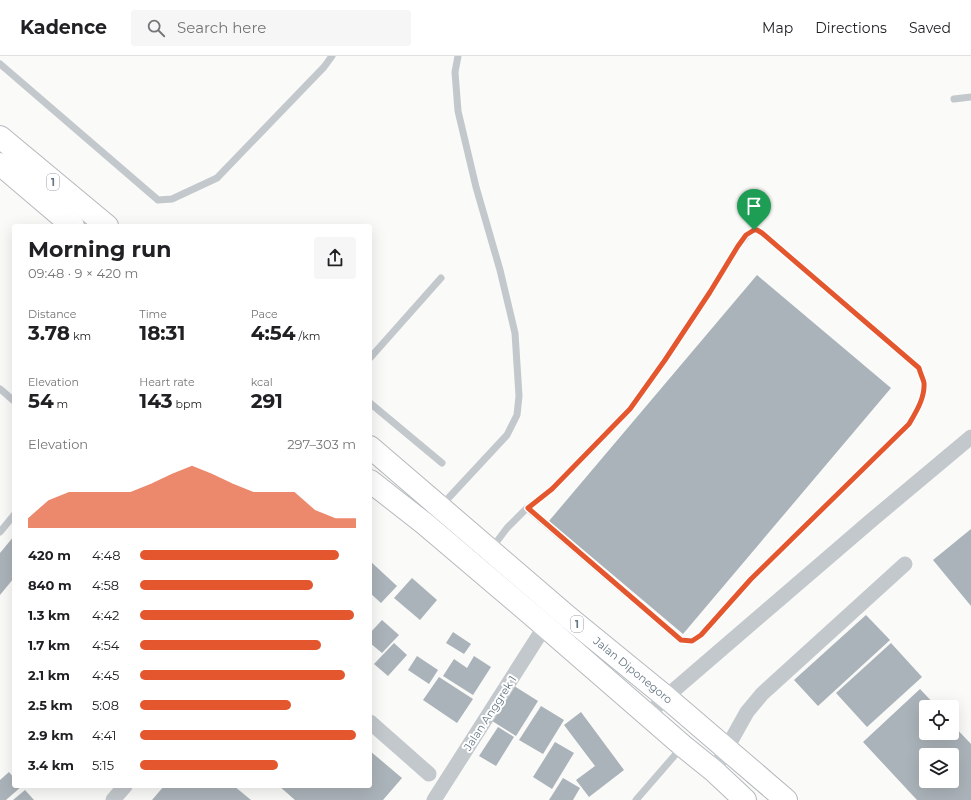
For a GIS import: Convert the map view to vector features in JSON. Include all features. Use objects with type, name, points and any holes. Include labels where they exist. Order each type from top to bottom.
[{"type":"highway","name":"1","points":[[0,137],[105,224]]},
{"type":"highway","name":"1","points":[[0,164],[71,224]]},
{"type":"highway","name":"Jalan Diponegoro","points":[[372,449],[568,617],[666,697],[786,800]]},
{"type":"highway","name":"1","points":[[372,483],[425,524],[714,771],[739,798]]},
{"type":"street","points":[[648,715],[666,697],[971,437]]},
{"type":"street","points":[[714,771],[747,712],[762,694],[905,564]]},
{"type":"street","name":"Jalan Anggrek 1","points":[[434,800],[545,626]]},
{"type":"street","points":[[372,724],[429,774]]},
{"type":"street","points":[[113,800],[123,788]]},
{"type":"lane","points":[[0,64],[158,200],[172,199],[217,178],[324,67],[332,56]]},
{"type":"lane","points":[[441,507],[507,435],[517,415],[518,396],[515,333],[500,270],[476,187],[458,111],[455,72],[458,56]]},
{"type":"lane","points":[[954,99],[971,97]]},
{"type":"lane","points":[[490,550],[507,528],[528,508],[552,489],[630,409],[665,360],[738,246],[751,231],[757,230],[762,233],[919,368],[924,383],[922,396],[918,411],[909,424],[751,579],[701,635],[692,641],[681,640],[528,508]]},
{"type":"lane","points":[[372,354],[441,278]]},
{"type":"lane","points":[[0,389],[12,399]]},
{"type":"lane","points":[[372,405],[442,464]]},
{"type":"lane","points":[[0,532],[12,517]]},
{"type":"lane","points":[[636,800],[683,746]]},
{"type":"building","points":[[757,275],[891,388],[683,634],[549,521]]},
{"type":"building","points":[[971,529],[971,606],[933,560]]},
{"type":"building","points":[[12,538],[12,580],[0,595],[0,553]]},
{"type":"building","points":[[372,563],[397,586],[381,603],[372,595]]},
{"type":"building","points":[[412,578],[437,600],[420,620],[394,598]]},
{"type":"building","points":[[866,615],[890,640],[818,706],[794,680]]},
{"type":"building","points":[[382,620],[399,635],[382,653],[372,645],[372,631]]},
{"type":"building","points":[[453,632],[471,644],[464,654],[446,643]]},
{"type":"building","points":[[394,643],[407,655],[388,676],[374,664]]},
{"type":"building","points":[[891,643],[922,677],[867,727],[836,693]]},
{"type":"building","points":[[417,656],[438,670],[429,684],[408,670]]},
{"type":"building","points":[[474,656],[491,667],[473,695],[443,676],[454,659],[467,668]]},
{"type":"building","points":[[439,677],[473,699],[457,723],[423,700]]},
{"type":"building","points":[[511,684],[538,701],[516,736],[489,719]]},
{"type":"building","points":[[920,689],[930,700],[919,700],[919,740],[959,740],[959,731],[971,744],[971,800],[917,800],[863,742]]},
{"type":"building","points":[[541,706],[564,720],[543,754],[519,740]]},
{"type":"building","points":[[581,712],[624,770],[589,797],[576,780],[595,766],[564,725]]},
{"type":"building","points":[[498,727],[514,737],[496,766],[479,756]]},
{"type":"building","points":[[555,742],[574,753],[552,789],[533,777]]},
{"type":"building","points":[[372,753],[402,778],[383,800],[295,800],[281,788],[372,788]]},
{"type":"building","points":[[9,772],[12,776],[12,788],[20,788],[6,800],[0,800],[0,780]]},
{"type":"building","points":[[563,778],[580,788],[573,800],[549,800]]},
{"type":"building","points":[[162,788],[236,788],[251,800],[152,800]]},
{"type":"building","points":[[25,790],[34,800],[13,800]]},
{"type":"route","points":[[754,230],[762,233],[919,368],[924,383],[922,396],[918,411],[909,424],[751,579],[701,635],[692,641],[681,640],[528,508],[552,489],[630,409],[665,360],[710,292],[738,246],[746,235],[754,230]]}]
